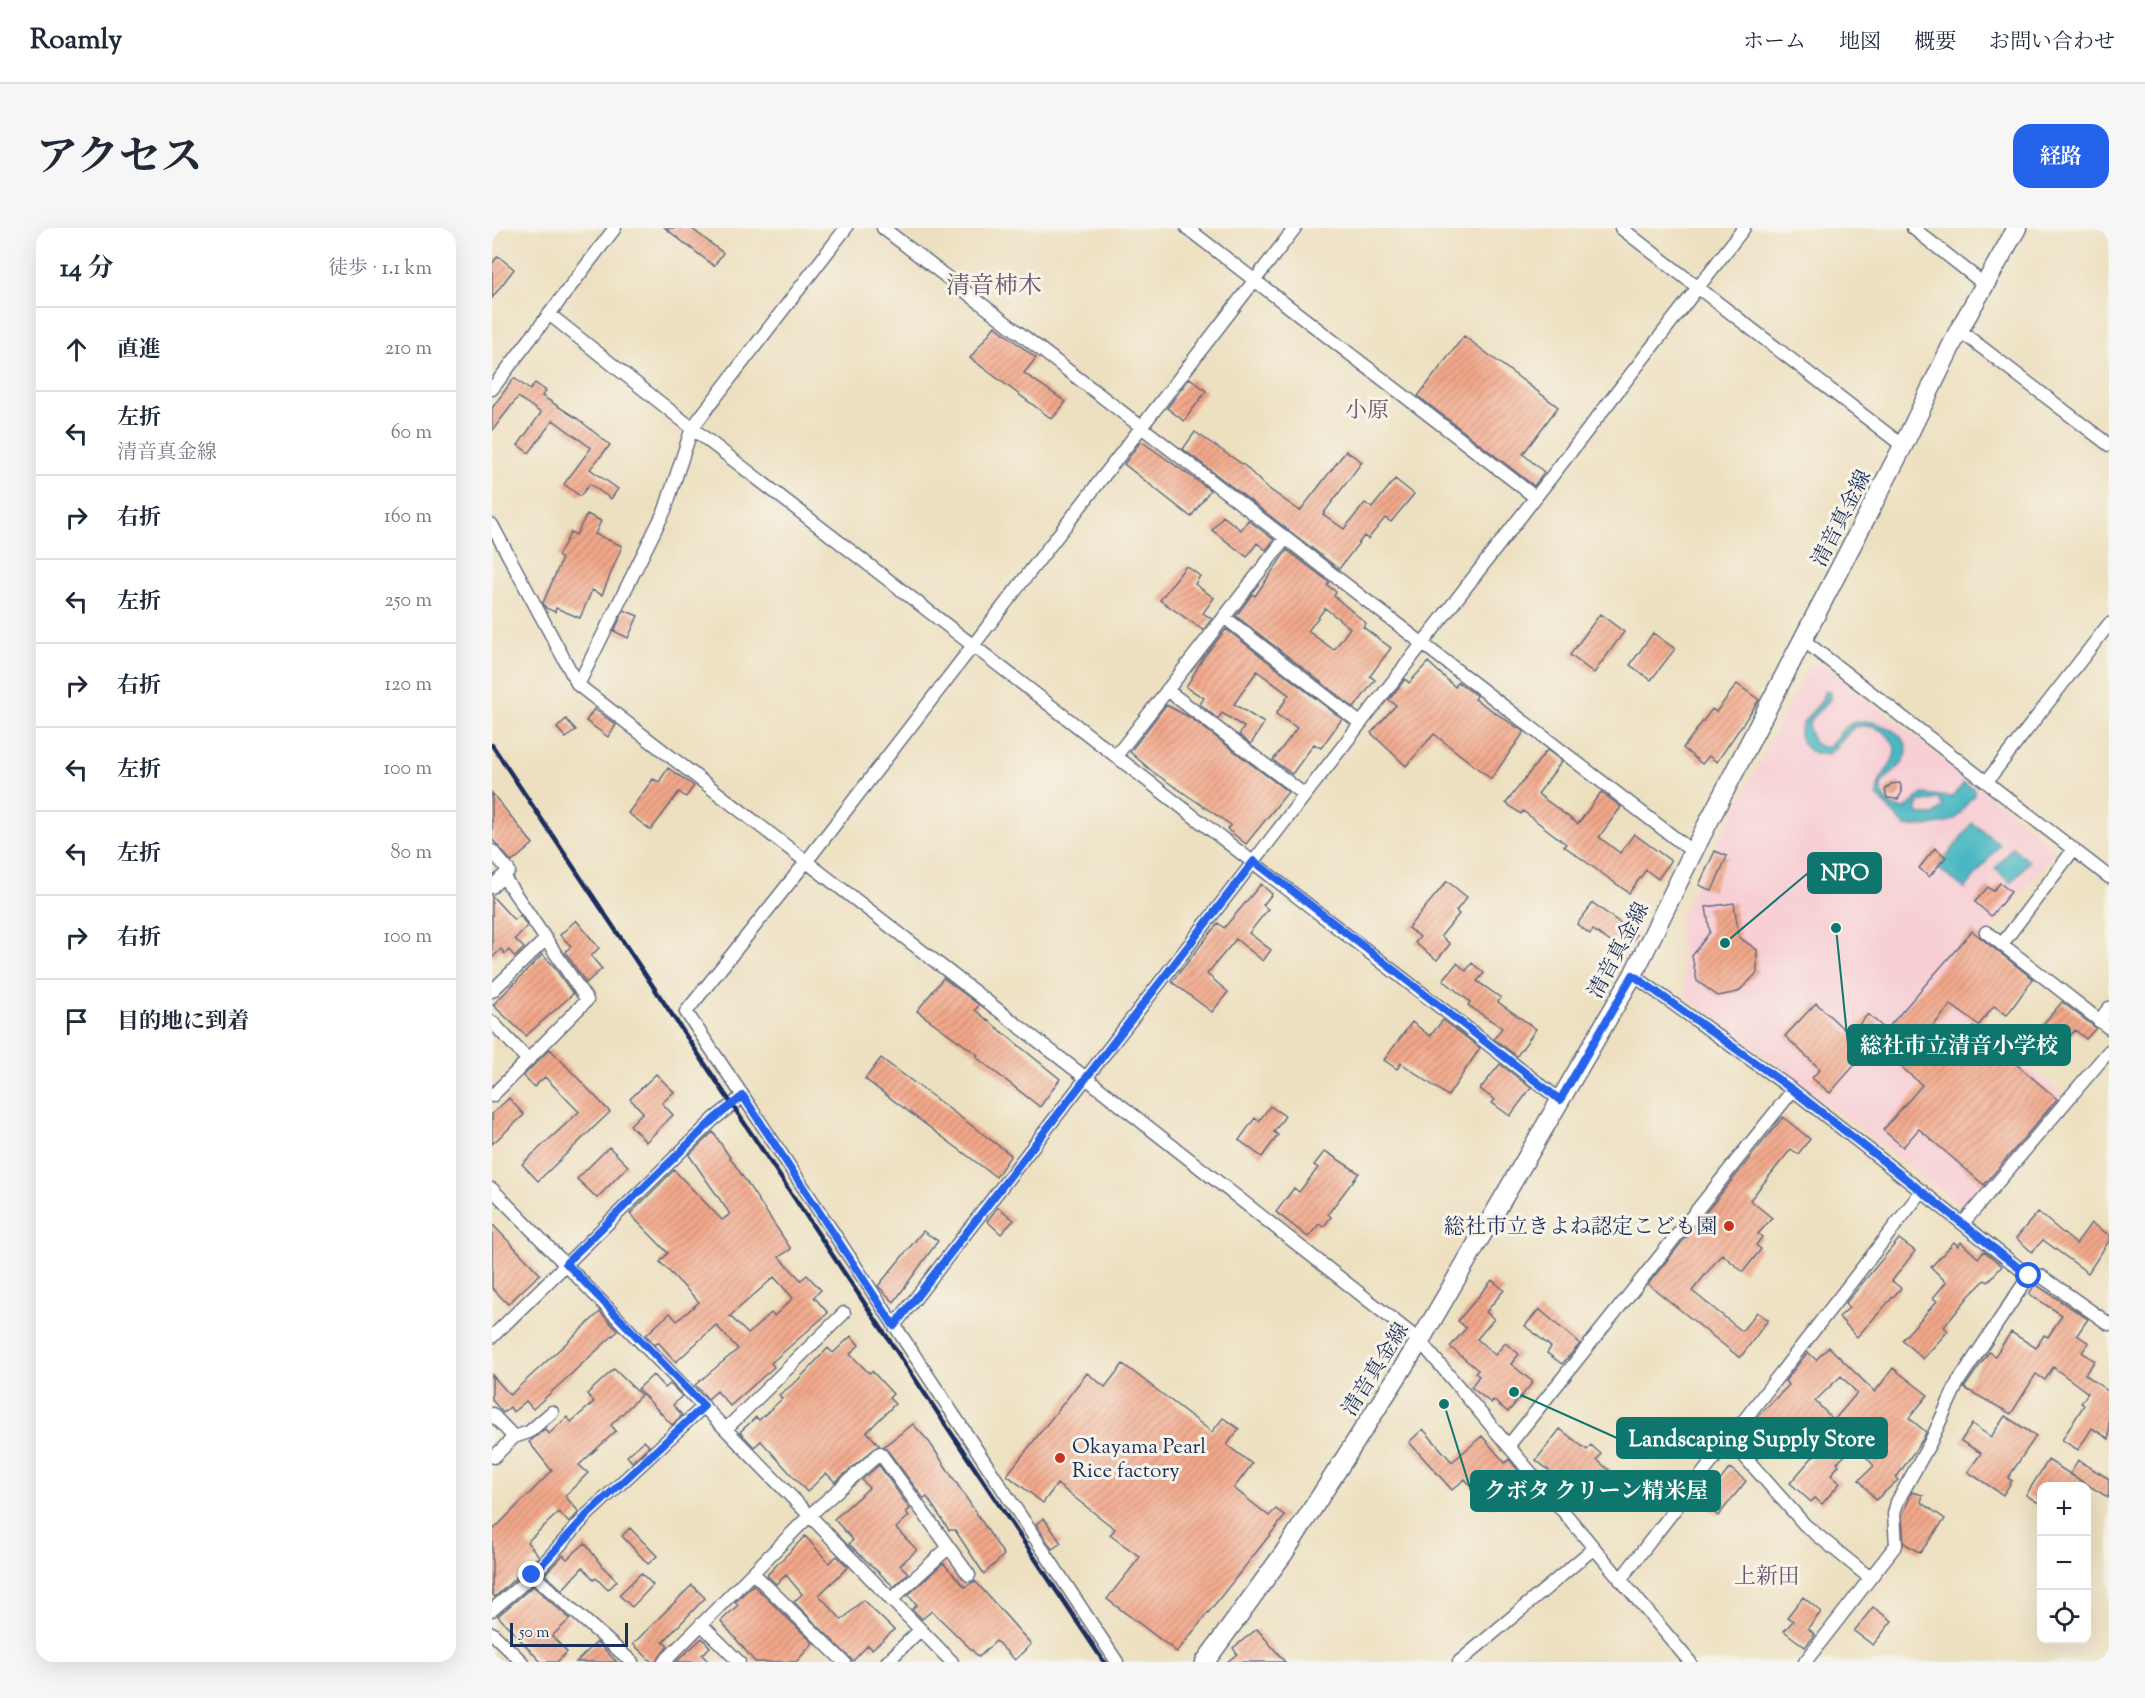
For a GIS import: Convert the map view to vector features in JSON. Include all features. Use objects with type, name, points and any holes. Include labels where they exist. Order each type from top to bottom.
[{"type":"main road","name":"清音真金線","points":[[1206,1662],[1284,1553],[1420,1341],[1633,975],[1693,852],[1903,446],[1959,330],[2017,228]]},
{"type":"street","points":[[492,389],[615,228]]},
{"type":"street","points":[[578,686],[665,510],[692,428],[846,228]]},
{"type":"street","points":[[883,228],[1693,852]]},
{"type":"street","points":[[1187,228],[1535,498]]},
{"type":"street","points":[[1117,1662],[686,1012],[806,862],[1295,228]]},
{"type":"street","points":[[1621,228],[1903,446]]},
{"type":"street","points":[[894,1326],[1744,228]]},
{"type":"street","points":[[1912,228],[1984,284]]},
{"type":"street","points":[[549,314],[692,428],[974,644],[1560,1100]]},
{"type":"street","points":[[1959,330],[2109,445]]},
{"type":"street","points":[[492,525],[578,686],[1086,1078],[1420,1341],[1690,1662]]},
{"type":"street","points":[[1116,756],[1285,539]]},
{"type":"street","points":[[1224,617],[1360,723]]},
{"type":"street","points":[[1987,781],[2109,624]]},
{"type":"street","points":[[1803,640],[2109,877]]},
{"type":"street","points":[[1167,690],[1305,795]]},
{"type":"street","points":[[2002,944],[2074,849]]},
{"type":"street","points":[[492,851],[508,871],[492,887]]},
{"type":"street","points":[[492,1095],[587,1000],[503,876]]},
{"type":"street","points":[[1986,932],[2104,1024],[2109,1008]]},
{"type":"street","points":[[492,991],[546,939]]},
{"type":"street","points":[[1633,975],[1793,1090],[2029,1276],[2042,1276],[2109,1324]]},
{"type":"street","points":[[492,1022],[528,1060]]},
{"type":"street","points":[[1963,1223],[2109,1051]]},
{"type":"street","points":[[1509,1445],[1793,1090]]},
{"type":"street","points":[[492,1336],[714,1119],[743,1096]]},
{"type":"street","points":[[492,1189],[811,1514],[952,1662]]},
{"type":"street","points":[[1620,1580],[1922,1191]]},
{"type":"street","points":[[1805,1662],[1896,1545],[1894,1514],[1898,1502],[1930,1443],[1949,1398],[2029,1276]]},
{"type":"street","points":[[727,1428],[844,1313]]},
{"type":"street","points":[[492,1610],[532,1575],[588,1514],[704,1406]]},
{"type":"street","points":[[494,1457],[514,1437],[529,1432],[552,1412]]},
{"type":"street","points":[[492,1414],[514,1437]]},
{"type":"street","points":[[1729,1439],[1805,1525],[1870,1578]]},
{"type":"street","points":[[664,1662],[811,1514],[880,1453],[969,1575]]},
{"type":"street","points":[[891,1600],[948,1548]]},
{"type":"street","points":[[1459,1662],[1594,1548]]},
{"type":"street","points":[[753,1573],[844,1662]]},
{"type":"street","points":[[532,1575],[632,1662]]},
{"type":"street","points":[[701,1624],[739,1662]]},
{"type":"street","points":[[887,1662],[920,1630]]},
{"type":"street","points":[[492,1633],[522,1662]]},
{"type":"shaded area","points":[[1823,664],[2057,849],[1986,937],[2001,950],[1954,1005],[2065,1097],[1971,1206],[1964,1209],[1685,996],[1678,919],[1809,665]]},
{"type":"water","points":[[1825,690],[1830,693],[1830,699],[1810,722],[1810,734],[1814,743],[1821,747],[1829,747],[1844,729],[1855,722],[1870,722],[1888,728],[1902,738],[1907,752],[1900,765],[1881,784],[1882,794],[1887,802],[1905,809],[1922,794],[1952,797],[1964,783],[1974,789],[1974,796],[1959,815],[1939,824],[1905,826],[1877,796],[1881,779],[1894,757],[1895,750],[1893,742],[1879,729],[1867,726],[1854,727],[1830,753],[1817,754],[1807,748],[1802,741],[1800,729],[1806,718],[1821,701]],"holes":[[[1939,799],[1943,807],[1934,815],[1921,815],[1916,811],[1919,803]]]},
{"type":"water","points":[[1972,823],[2000,844],[1965,889],[1938,868]]},
{"type":"water","points":[[2012,847],[2029,861],[2011,883],[1995,869]]},
{"type":"building","points":[[665,228],[691,228],[723,253],[714,266]]},
{"type":"building","points":[[498,256],[514,269],[492,298],[492,264]]},
{"type":"building","points":[[995,326],[1036,358],[1024,373],[1066,402],[1052,419],[970,358]]},
{"type":"building","points":[[1464,336],[1558,407],[1523,454],[1544,472],[1534,486],[1418,396]]},
{"type":"building","points":[[514,378],[530,390],[535,383],[546,391],[542,396],[578,419],[610,445],[590,469],[618,489],[611,499],[590,484],[580,496],[564,484],[591,448],[553,420],[529,453],[518,445],[541,413],[518,397],[492,431],[492,408]]},
{"type":"building","points":[[1190,378],[1206,391],[1184,421],[1167,408]]},
{"type":"building","points":[[1195,432],[1245,466],[1265,486],[1300,511],[1346,451],[1362,462],[1323,514],[1344,529],[1365,503],[1372,508],[1395,479],[1414,494],[1391,522],[1385,518],[1368,539],[1364,536],[1339,569],[1183,449]]},
{"type":"building","points":[[1141,441],[1210,490],[1191,517],[1124,464]]},
{"type":"building","points":[[587,514],[601,521],[595,534],[622,546],[602,595],[592,590],[580,618],[556,608],[555,612],[546,608],[543,603],[562,559],[558,556],[571,532],[576,535]]},
{"type":"building","points":[[1223,516],[1241,530],[1248,520],[1274,540],[1266,550],[1257,543],[1247,557],[1212,530]]},
{"type":"building","points":[[1287,550],[1329,582],[1327,585],[1336,592],[1334,596],[1366,623],[1363,627],[1391,648],[1370,676],[1375,680],[1354,708],[1236,616],[1252,594],[1255,596]],"holes":[[[1325,608],[1350,628],[1334,650],[1308,631]]]},
{"type":"building","points":[[1186,566],[1200,576],[1195,584],[1214,598],[1203,613],[1212,619],[1203,630],[1160,600]]},
{"type":"building","points":[[624,610],[638,616],[628,638],[614,631]]},
{"type":"building","points":[[1600,614],[1624,632],[1594,673],[1570,655]]},
{"type":"building","points":[[1226,629],[1342,719],[1321,748],[1314,744],[1292,774],[1273,760],[1297,728],[1276,714],[1289,695],[1257,671],[1234,704],[1264,723],[1251,744],[1239,735],[1244,727],[1222,713],[1218,719],[1200,704],[1204,698],[1186,687],[1203,658]]},
{"type":"building","points":[[1653,633],[1675,649],[1651,680],[1630,665]]},
{"type":"building","points":[[1428,662],[1455,687],[1458,682],[1477,696],[1475,699],[1524,732],[1491,779],[1434,734],[1406,766],[1371,733],[1396,705],[1389,700],[1405,679],[1409,683]]},
{"type":"building","points":[[1737,684],[1759,700],[1717,762],[1709,756],[1702,764],[1683,748],[1712,709],[1716,712]]},
{"type":"building","points":[[1166,705],[1191,718],[1288,792],[1246,844],[1227,829],[1231,825],[1153,772],[1130,752]]},
{"type":"building","points":[[594,709],[616,725],[608,737],[586,721]]},
{"type":"building","points":[[566,719],[576,730],[566,738],[557,728]]},
{"type":"building","points":[[1547,750],[1562,761],[1538,794],[1578,824],[1601,792],[1621,807],[1599,837],[1620,853],[1634,834],[1671,861],[1658,879],[1646,870],[1629,893],[1564,846],[1566,844],[1523,811],[1521,814],[1506,803]]},
{"type":"building","points":[[668,768],[694,786],[686,797],[679,792],[651,830],[628,813],[653,779],[659,782]]},
{"type":"building","points":[[1900,783],[1902,792],[1898,799],[1887,798],[1885,790],[1891,784]]},
{"type":"building","points":[[492,793],[533,844],[512,862],[492,839]]},
{"type":"building","points":[[1935,848],[1946,857],[1929,877],[1919,868]]},
{"type":"building","points":[[1715,851],[1727,856],[1712,891],[1699,885]]},
{"type":"building","points":[[1447,881],[1467,897],[1456,911],[1459,914],[1441,936],[1450,944],[1437,960],[1415,943],[1420,937],[1408,928]]},
{"type":"building","points":[[2000,883],[2011,892],[1991,916],[1975,902],[1988,887],[1993,891]]},
{"type":"building","points":[[1261,884],[1272,894],[1263,905],[1268,909],[1249,933],[1271,950],[1263,961],[1236,939],[1207,974],[1228,992],[1212,1012],[1172,982],[1218,923],[1224,928]]},
{"type":"building","points":[[492,896],[514,920],[520,915],[527,926],[515,939],[524,948],[515,957],[509,950],[505,954],[501,949],[492,958]]},
{"type":"building","points":[[1593,903],[1636,935],[1625,952],[1593,930],[1590,934],[1577,924]]},
{"type":"building","points":[[1734,903],[1739,937],[1757,950],[1757,973],[1738,992],[1718,996],[1697,981],[1692,956],[1710,932],[1706,907]]},
{"type":"building","points":[[576,920],[599,948],[591,956],[602,969],[586,983],[565,952],[571,946],[560,935]]},
{"type":"building","points":[[1972,931],[2033,979],[2007,1015],[1994,1006],[1979,1025],[1951,1005],[1921,1040],[1944,1061],[1973,1027],[2057,1099],[1984,1185],[1919,1129],[1903,1147],[1883,1130],[1922,1085],[1874,1043],[1830,1093],[1812,1078],[1820,1069],[1785,1036],[1816,1003],[1850,1035],[1868,1014],[1886,1030]]},
{"type":"building","points":[[542,955],[552,964],[573,994],[526,1036],[493,1005]]},
{"type":"building","points":[[1457,963],[1466,971],[1472,963],[1484,973],[1477,981],[1501,998],[1498,1002],[1536,1029],[1517,1056],[1494,1039],[1502,1028],[1468,1005],[1470,1002],[1443,980]]},
{"type":"building","points":[[943,978],[979,1005],[975,1010],[1060,1079],[1040,1107],[976,1057],[978,1055],[917,1011]]},
{"type":"building","points":[[2062,1002],[2096,1028],[2086,1039],[2075,1030],[2056,1053],[2041,1041],[2046,1035],[2039,1029]]},
{"type":"building","points":[[1443,1020],[1480,1048],[1448,1096],[1401,1063],[1397,1069],[1384,1060],[1412,1022],[1430,1036]]},
{"type":"building","points":[[550,1049],[610,1112],[538,1181],[522,1164],[579,1112],[545,1077],[534,1087],[523,1076]]},
{"type":"building","points":[[881,1058],[1011,1155],[996,1177],[865,1079]]},
{"type":"building","points":[[1500,1064],[1531,1088],[1510,1116],[1492,1103],[1495,1100],[1480,1089]]},
{"type":"building","points":[[656,1074],[674,1092],[662,1103],[673,1115],[646,1142],[630,1125],[643,1112],[630,1099]]},
{"type":"building","points":[[509,1098],[524,1115],[492,1144],[492,1114]]},
{"type":"building","points":[[1270,1106],[1285,1116],[1274,1132],[1278,1135],[1262,1157],[1239,1140],[1255,1118],[1259,1121]]},
{"type":"building","name":"総社市立きよね認定こども園","points":[[1783,1117],[1810,1139],[1798,1154],[1791,1149],[1750,1200],[1772,1218],[1758,1234],[1762,1237],[1756,1245],[1761,1249],[1743,1272],[1722,1254],[1692,1291],[1742,1331],[1757,1312],[1768,1320],[1740,1358],[1648,1284]]},
{"type":"building","points":[[713,1132],[791,1249],[779,1257],[801,1280],[807,1275],[821,1290],[814,1297],[828,1313],[771,1363],[774,1367],[730,1406],[717,1391],[708,1399],[695,1385],[738,1349],[716,1325],[676,1362],[658,1342],[655,1345],[646,1335],[670,1313],[677,1321],[699,1302],[660,1262],[668,1253],[630,1214],[674,1170],[722,1220],[730,1214],[689,1155]],"holes":[[[774,1277],[793,1298],[774,1316],[771,1313],[748,1334],[730,1316]]]},
{"type":"building","points":[[609,1147],[628,1166],[597,1198],[577,1179]]},
{"type":"building","points":[[1325,1151],[1359,1173],[1328,1214],[1331,1217],[1323,1227],[1319,1224],[1308,1237],[1276,1212],[1294,1188],[1299,1192],[1318,1168],[1314,1165]]},
{"type":"building","points":[[998,1207],[1014,1220],[1001,1234],[987,1221]]},
{"type":"building","points":[[2038,1212],[2076,1244],[2091,1223],[2109,1235],[2109,1241],[2088,1273],[2043,1240],[2032,1252],[2016,1238]]},
{"type":"building","points":[[492,1224],[540,1274],[508,1304],[492,1288]]},
{"type":"building","points":[[923,1231],[938,1241],[894,1302],[878,1286]]},
{"type":"building","points":[[1899,1239],[1915,1251],[1892,1281],[1901,1288],[1857,1337],[1839,1317],[1849,1308],[1845,1304]]},
{"type":"building","points":[[1954,1242],[1958,1246],[1961,1242],[1978,1258],[1984,1251],[2002,1266],[1988,1282],[1985,1280],[1969,1296],[1944,1327],[1948,1331],[1923,1359],[1902,1340],[1937,1301],[1933,1298],[1946,1282],[1931,1267]]},
{"type":"building","points":[[1492,1280],[1504,1290],[1486,1312],[1494,1319],[1477,1339],[1495,1355],[1505,1343],[1519,1354],[1511,1364],[1533,1382],[1508,1412],[1493,1400],[1491,1403],[1471,1387],[1479,1376],[1475,1373],[1478,1370],[1450,1347],[1466,1328],[1458,1321]]},
{"type":"building","points":[[2035,1284],[2088,1319],[2077,1335],[2089,1343],[2082,1352],[2095,1361],[2085,1374],[2109,1392],[2109,1439],[2092,1428],[2078,1450],[2062,1440],[2084,1405],[2081,1403],[2088,1393],[2053,1367],[2045,1380],[2036,1374],[2011,1414],[1964,1388],[1989,1352],[1995,1356],[2011,1332],[2036,1348],[2044,1335],[2048,1337],[2062,1315],[2029,1294]]},
{"type":"building","points":[[1539,1309],[1580,1344],[1562,1364],[1547,1353],[1551,1347],[1525,1326]]},
{"type":"building","points":[[600,1312],[618,1331],[533,1409],[526,1401],[513,1412],[510,1407],[503,1413],[492,1400],[492,1375],[510,1395]]},
{"type":"building","points":[[851,1336],[859,1345],[850,1354],[869,1373],[872,1371],[893,1394],[889,1398],[895,1404],[867,1432],[879,1445],[835,1482],[826,1473],[807,1492],[761,1441],[754,1447],[740,1432],[756,1417],[759,1420],[782,1399],[779,1395],[797,1381],[828,1348],[833,1353]]},
{"type":"building","points":[[1829,1347],[1875,1392],[1893,1368],[1928,1395],[1909,1418],[1926,1432],[1923,1439],[1896,1478],[1898,1480],[1876,1500],[1859,1480],[1874,1466],[1856,1445],[1837,1463],[1839,1465],[1831,1475],[1840,1483],[1822,1504],[1815,1498],[1811,1502],[1790,1483],[1830,1437],[1809,1419],[1795,1433],[1788,1427],[1757,1459],[1741,1440],[1760,1414],[1789,1385],[1785,1381],[1808,1352],[1816,1360]],"holes":[[[1841,1376],[1857,1393],[1834,1420],[1815,1401]]]},
{"type":"building","points":[[1123,1364],[1212,1432],[1223,1418],[1239,1429],[1227,1445],[1252,1464],[1234,1488],[1269,1516],[1276,1509],[1285,1516],[1177,1652],[1107,1599],[1140,1557],[1110,1535],[1115,1529],[1057,1484],[1043,1503],[1007,1475],[1087,1373],[1105,1387]]},
{"type":"building","points":[[614,1369],[641,1395],[611,1425],[616,1431],[579,1465],[588,1473],[565,1496],[579,1512],[569,1523],[559,1512],[527,1542],[539,1556],[495,1597],[492,1594],[492,1531],[552,1471],[529,1442],[545,1429],[549,1434],[567,1417],[571,1422],[594,1402],[587,1394]]},
{"type":"building","points":[[653,1375],[665,1388],[670,1384],[682,1396],[673,1405],[682,1415],[672,1425],[638,1389]]},
{"type":"building","points":[[2005,1416],[2036,1436],[2008,1478],[2012,1481],[2003,1495],[1968,1472],[1981,1453],[1961,1441],[1972,1424],[1991,1437]]},
{"type":"building","points":[[913,1424],[930,1443],[1004,1555],[984,1574],[955,1530],[949,1530],[927,1497],[924,1499],[884,1446]]},
{"type":"building","points":[[1423,1429],[1452,1462],[1482,1436],[1505,1463],[1509,1459],[1525,1479],[1491,1509],[1465,1479],[1452,1490],[1409,1442]]},
{"type":"building","points":[[1560,1429],[1587,1450],[1591,1445],[1601,1454],[1597,1460],[1614,1474],[1587,1509],[1565,1492],[1570,1487],[1536,1460]]},
{"type":"building","points":[[644,1441],[649,1446],[632,1462],[627,1456]]},
{"type":"building","points":[[2048,1460],[2083,1482],[2037,1482],[2037,1502],[2026,1495]]},
{"type":"building","points":[[2078,1460],[2109,1479],[2109,1498],[2091,1487],[2091,1482],[2083,1482],[2070,1474]]},
{"type":"building","points":[[879,1465],[910,1509],[906,1512],[909,1516],[896,1528],[917,1550],[900,1565],[908,1573],[894,1587],[849,1544],[853,1540],[834,1519],[869,1488],[862,1480]]},
{"type":"building","points":[[1730,1468],[1746,1481],[1718,1516],[1702,1503]]},
{"type":"building","points":[[1912,1492],[1923,1495],[1921,1502],[1945,1519],[1920,1553],[1904,1543],[1902,1517]]},
{"type":"building","points":[[1044,1518],[1061,1543],[1052,1549],[1036,1524]]},
{"type":"building","points":[[630,1528],[657,1556],[648,1564],[622,1536]]},
{"type":"building","points":[[805,1536],[829,1563],[837,1556],[848,1567],[819,1595],[842,1620],[863,1600],[894,1630],[872,1649],[868,1645],[853,1661],[794,1602],[802,1594],[786,1575],[776,1584],[767,1575]]},
{"type":"building","points":[[585,1543],[602,1566],[617,1581],[608,1590],[596,1578],[594,1580],[583,1567],[562,1590],[545,1574],[563,1555],[567,1559]]},
{"type":"building","points":[[943,1563],[965,1587],[975,1581],[1031,1644],[1015,1660],[996,1641],[979,1657],[932,1611],[922,1619],[912,1609],[917,1605],[908,1595]]},
{"type":"building","points":[[641,1573],[653,1585],[632,1607],[619,1595]]},
{"type":"building","points":[[692,1585],[705,1598],[663,1642],[668,1646],[656,1662],[652,1662],[633,1644]]},
{"type":"building","points":[[753,1585],[813,1643],[796,1662],[755,1662],[721,1621],[738,1605],[735,1602]]},
{"type":"building","points":[[533,1586],[570,1619],[552,1636],[567,1652],[557,1662],[541,1662],[498,1616]]},
{"type":"building","points":[[1803,1597],[1821,1612],[1808,1628],[1815,1635],[1805,1647],[1784,1631],[1793,1621],[1787,1617]]},
{"type":"building","points":[[1873,1607],[1892,1621],[1873,1645],[1854,1631]]},
{"type":"building","points":[[1257,1629],[1285,1662],[1227,1662],[1237,1654],[1233,1648]]},
{"type":"building","points":[[702,1638],[710,1647],[702,1655],[709,1662],[676,1662]]},
{"type":"building","points":[[597,1642],[617,1662],[576,1662]]},
{"type":"railway","points":[[492,745],[1104,1662]]},
{"type":"place","name":"総社市立清音小学校","points":[[1836,928]]},
{"type":"place","name":"NPO","points":[[1725,943]]},
{"type":"place","name":"総社市立きよね認定こども園","points":[[1729,1226]]},
{"type":"place","name":"Landscaping Supply Store","points":[[1514,1392]]},
{"type":"place","name":"クボタ クリーン精米屋","points":[[1444,1404]]},
{"type":"place","name":"Okayama Pearl Rice factory","points":[[1060,1458]]},
{"type":"district","name":"清音柿木","points":[[994,285]]},
{"type":"district","name":"小原","points":[[1367,409]]},
{"type":"district","name":"上新田","points":[[1767,1575]]},
{"type":"route","points":[[532,1575],[588,1514],[704,1406],[566,1263],[714,1119],[743,1096],[894,1326],[1254,861],[1560,1100],[1633,975],[1793,1090],[2029,1276]]}]
